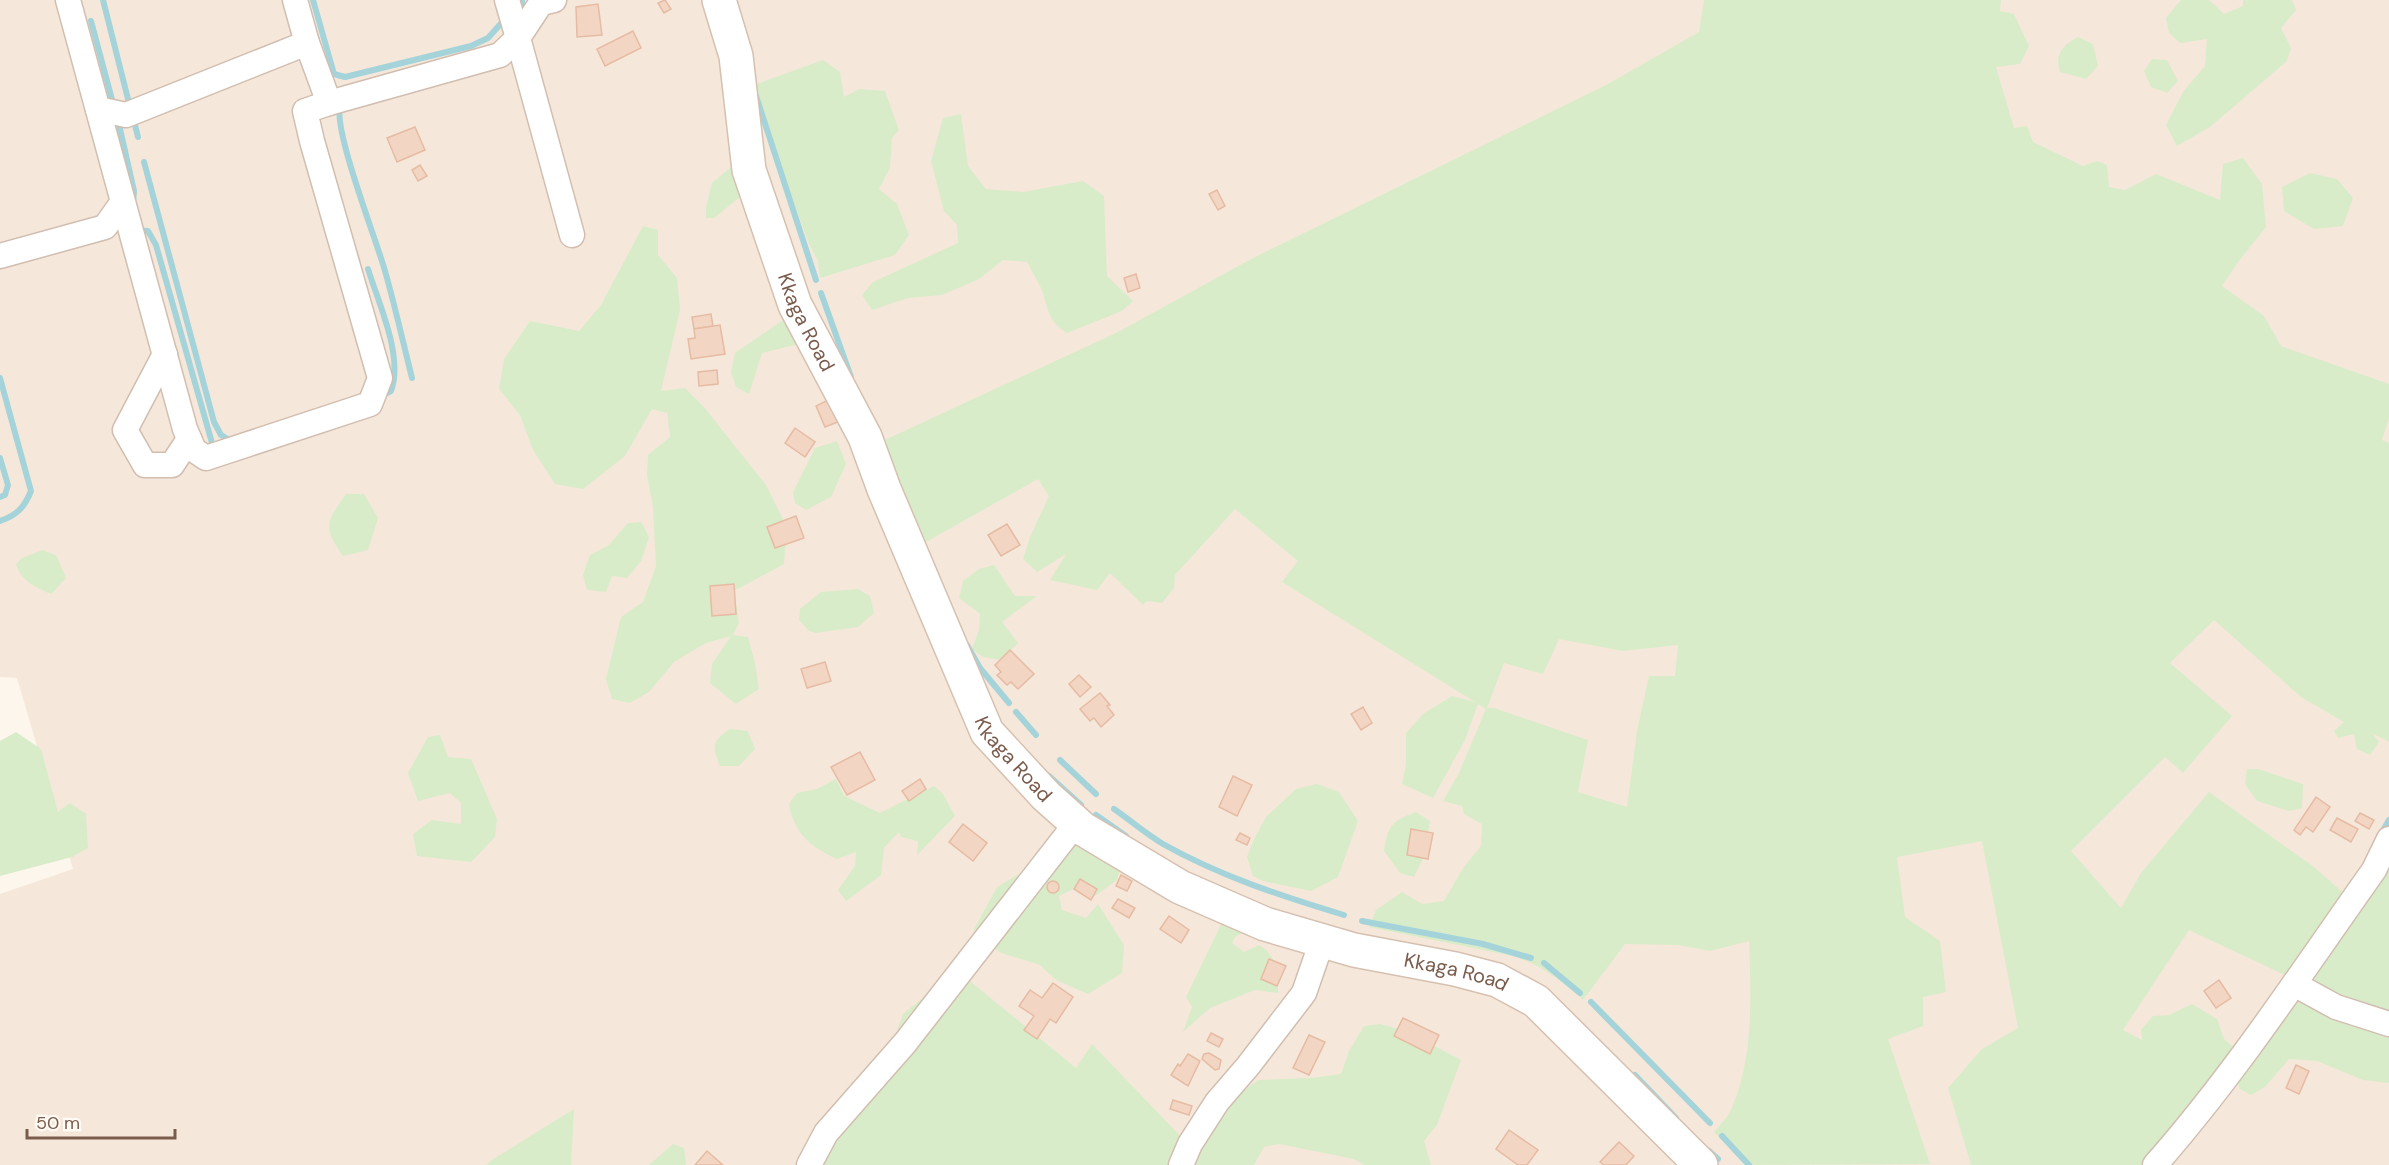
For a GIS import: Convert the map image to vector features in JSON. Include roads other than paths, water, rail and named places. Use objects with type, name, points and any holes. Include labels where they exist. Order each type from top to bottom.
[{"type":"street","points":[[68,0],[122,203],[189,439],[194,450],[206,458],[370,404],[380,378],[305,111],[500,55],[518,38],[541,3],[554,0]]},
{"type":"street","points":[[296,0],[307,43],[329,103]]},
{"type":"street","points":[[507,0],[572,235]]},
{"type":"street","name":"Kkaga Road","points":[[719,0],[736,56],[749,170],[795,305],[866,437],[885,489],[987,732],[1039,789],[1073,820],[1098,838],[1180,887],[1264,924],[1354,950],[1455,969],[1497,980],[1536,1001],[1701,1165]]},
{"type":"street","points":[[98,110],[126,115],[307,43]]},
{"type":"street","points":[[105,227],[122,203]]},
{"type":"street","points":[[0,256],[105,227],[133,238]]},
{"type":"street","points":[[165,354],[125,430],[145,465],[171,465],[189,439]]},
{"type":"street","points":[[808,1165],[826,1132],[904,1043],[969,962],[1070,831],[1073,820]]},
{"type":"street","points":[[2155,1165],[2190,1125],[2294,984],[2374,870],[2389,838]]},
{"type":"street","points":[[1181,1165],[1190,1144],[1217,1102],[1304,993],[1322,941]]},
{"type":"street","points":[[2294,984],[2336,1007],[2389,1024]]},
{"type":"waterway","points":[[103,0],[130,107]]},
{"type":"waterway","points":[[313,0],[334,74],[345,77],[471,46],[488,38],[505,19]]},
{"type":"waterway","points":[[91,21],[114,107]]},
{"type":"waterway","points":[[756,96],[816,280]]},
{"type":"waterway","points":[[340,107],[343,139],[385,271],[412,378]]},
{"type":"waterway","points":[[133,117],[138,137]]},
{"type":"waterway","points":[[118,120],[134,191],[133,204]]},
{"type":"waterway","points":[[144,162],[214,422],[221,435],[231,441]]},
{"type":"waterway","points":[[136,230],[148,231],[156,245],[214,450]]},
{"type":"waterway","points":[[368,269],[388,330],[394,362],[391,391],[381,396]]},
{"type":"waterway","points":[[821,293],[851,377]]},
{"type":"waterway","points":[[0,378],[31,491],[19,510],[0,521]]},
{"type":"waterway","points":[[0,458],[8,485],[5,495],[0,497]]},
{"type":"waterway","points":[[967,645],[980,668],[1009,703]]},
{"type":"waterway","points":[[1016,712],[1036,735]]},
{"type":"waterway","points":[[1060,760],[1096,794]]},
{"type":"waterway","points":[[1049,776],[1081,805]]},
{"type":"waterway","points":[[1114,809],[1150,836],[1206,866],[1274,893],[1344,915]]},
{"type":"waterway","points":[[1096,815],[1126,836]]},
{"type":"waterway","points":[[2381,834],[2389,820]]},
{"type":"waterway","points":[[1362,921],[1483,944],[1531,958]]},
{"type":"waterway","points":[[1544,963],[1580,993]]},
{"type":"waterway","points":[[1591,1002],[1710,1123]]},
{"type":"waterway","points":[[1635,1075],[1676,1118]]},
{"type":"waterway","points":[[1722,1136],[1749,1165]]},
{"type":"waterway","points":[[1709,1151],[1718,1159]]}]
